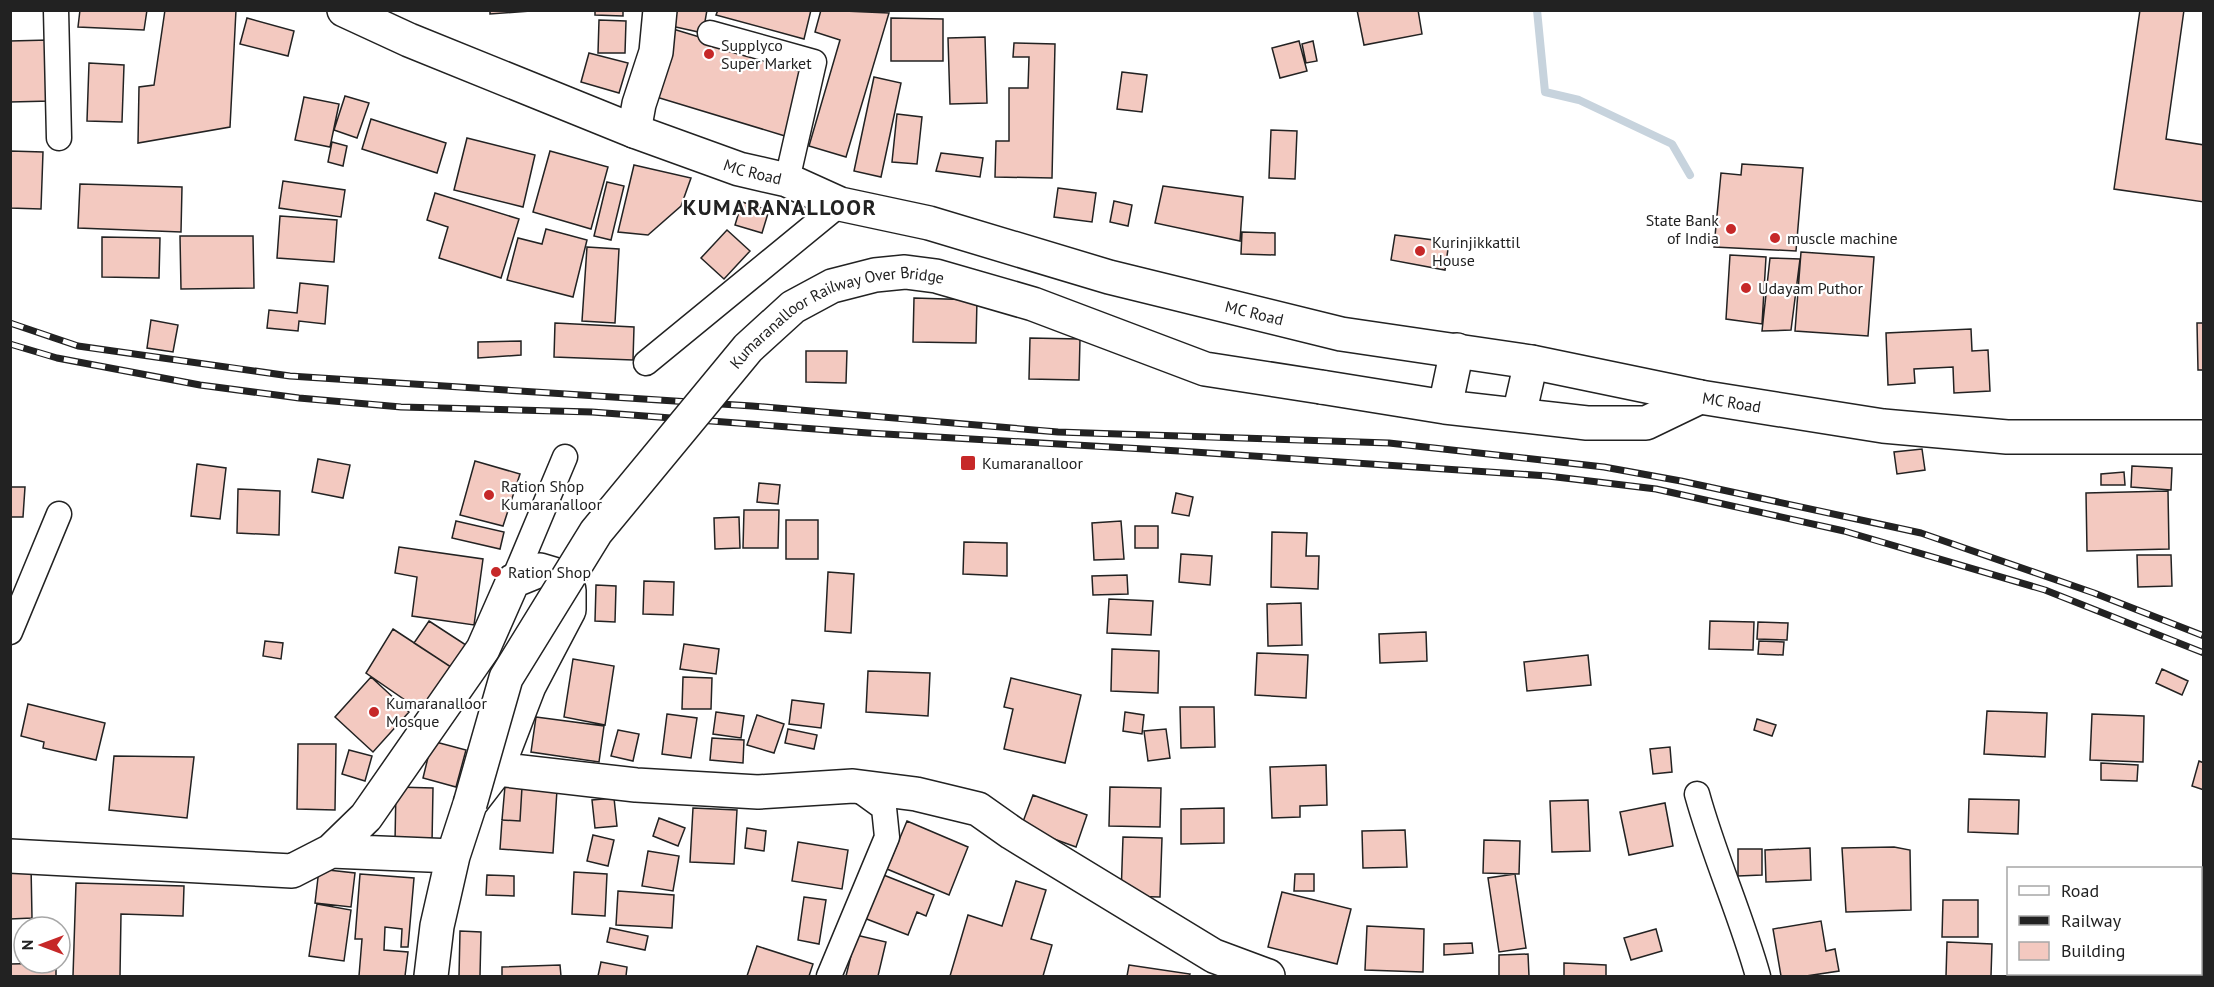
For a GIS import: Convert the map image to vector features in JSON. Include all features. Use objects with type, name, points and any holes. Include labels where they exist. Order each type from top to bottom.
[{"type":"main road","name":"MC Road","points":[[344,10],[409,40],[634,131],[739,169],[787,180],[840,204],[929,223],[1109,277],[1341,334],[1531,362],[1700,397],[1883,426],[1996,436],[2204,437]]},
{"type":"main road","points":[[634,131],[639,104],[656,52],[660,10]]},
{"type":"main road","name":"Kumaranalloor Railway Over Bridge","points":[[431,976],[437,926],[453,856],[506,678],[596,532],[748,348],[793,307],[832,286],[874,275],[905,272],[936,276],[1033,304],[1205,369],[1444,406],[1587,423],[1646,423],[1700,397]]},
{"type":"main road","points":[[1444,406],[1457,350]]},
{"type":"main road","points":[[1519,415],[1531,362]]},
{"type":"main road","points":[[10,856],[292,871],[331,851],[366,818],[483,649],[513,581],[540,570],[560,576],[569,590],[569,610],[529,686],[498,770],[470,804]]},
{"type":"main road","points":[[498,770],[636,785],[758,792],[853,786],[916,794],[978,809],[1214,966],[1268,976]]},
{"type":"main road","points":[[331,851],[453,856]]},
{"type":"street","points":[[56,10],[59,138]]},
{"type":"street","points":[[710,33],[814,62],[787,180]]},
{"type":"street","points":[[646,363],[840,204]]},
{"type":"street","points":[[513,581],[565,457]]},
{"type":"street","points":[[10,632],[59,514]]},
{"type":"street","points":[[829,976],[887,837],[884,808],[853,786]]},
{"type":"street","points":[[1697,794],[1723,875],[1748,938],[1758,976]]},
{"type":"building","points":[[80,10],[147,10],[144,30],[78,27]]},
{"type":"building","points":[[165,10],[236,10],[230,127],[138,143],[139,87],[154,85]]},
{"type":"building","points":[[490,10],[544,10],[490,14]]},
{"type":"building","points":[[595,10],[623,10],[623,16],[595,15]]},
{"type":"building","points":[[665,10],[707,10],[703,33],[662,24]]},
{"type":"building","points":[[718,10],[811,10],[804,39],[716,15]]},
{"type":"building","points":[[821,10],[889,13],[846,157],[809,146],[840,40],[815,32]]},
{"type":"building","points":[[1357,10],[1418,10],[1422,34],[1364,45]]},
{"type":"building","points":[[2140,10],[2184,10],[2166,139],[2204,145],[2204,202],[2114,189]]},
{"type":"building","points":[[247,18],[294,31],[288,56],[240,44]]},
{"type":"building","points":[[891,18],[943,19],[943,61],[891,61]]},
{"type":"building","points":[[599,20],[626,21],[625,53],[598,53]]},
{"type":"building","points":[[673,29],[805,69],[785,136],[653,96]]},
{"type":"building","points":[[985,37],[987,103],[950,104],[948,38]]},
{"type":"building","points":[[49,40],[51,101],[10,102],[10,41]]},
{"type":"building","points":[[1299,41],[1307,71],[1280,78],[1272,48]]},
{"type":"building","points":[[1313,41],[1317,61],[1306,63],[1302,44]]},
{"type":"building","points":[[1014,43],[1055,44],[1052,178],[995,177],[996,141],[1009,141],[1009,88],[1028,88],[1029,57],[1013,57]]},
{"type":"building","points":[[589,53],[628,63],[619,93],[581,82]]},
{"type":"building","points":[[89,63],[124,65],[122,122],[87,121]]},
{"type":"building","points":[[1122,72],[1147,75],[1142,112],[1117,109]]},
{"type":"building","points":[[874,77],[901,83],[881,177],[854,171]]},
{"type":"building","points":[[345,96],[369,103],[357,138],[334,130]]},
{"type":"building","points":[[304,97],[339,104],[330,147],[295,140]]},
{"type":"building","points":[[897,114],[922,117],[917,164],[892,162]]},
{"type":"building","points":[[371,119],[446,143],[437,173],[362,149]]},
{"type":"building","points":[[1271,130],[1297,131],[1295,179],[1269,178]]},
{"type":"building","points":[[467,138],[535,155],[523,207],[454,190]]},
{"type":"building","points":[[332,142],[347,146],[343,166],[328,162]]},
{"type":"building","points":[[10,151],[43,152],[41,209],[10,208]]},
{"type":"building","points":[[550,151],[608,167],[591,229],[533,212]]},
{"type":"building","points":[[941,153],[983,158],[980,177],[936,171]]},
{"type":"building","points":[[1742,164],[1803,168],[1796,251],[1714,247],[1721,173],[1741,175]]},
{"type":"building","points":[[634,165],[691,178],[681,206],[648,235],[618,232]]},
{"type":"building","points":[[283,181],[345,190],[341,217],[279,208]]},
{"type":"building","points":[[607,182],[624,186],[611,240],[594,236]]},
{"type":"building","points":[[80,184],[182,187],[181,232],[78,228]]},
{"type":"building","points":[[1163,186],[1243,197],[1240,241],[1155,223]]},
{"type":"building","points":[[1058,188],[1096,193],[1092,222],[1054,217]]},
{"type":"building","points":[[435,193],[519,219],[501,278],[439,258],[448,227],[427,220]]},
{"type":"building","points":[[1114,201],[1132,205],[1128,226],[1110,222]]},
{"type":"building","points":[[742,202],[769,210],[762,233],[735,225]]},
{"type":"building","points":[[280,216],[337,220],[334,262],[277,258]]},
{"type":"building","points":[[546,229],[587,240],[573,297],[507,280],[518,238],[542,244]]},
{"type":"building","points":[[727,230],[750,251],[724,279],[701,258]]},
{"type":"building","points":[[1242,232],[1275,233],[1275,255],[1241,254]]},
{"type":"building","name":"Kurinjikkattil House","points":[[1395,235],[1449,242],[1445,270],[1391,260]]},
{"type":"building","points":[[180,236],[253,236],[254,288],[181,289]]},
{"type":"building","points":[[102,237],[160,238],[159,278],[102,277]]},
{"type":"building","points":[[587,247],[619,249],[615,323],[582,321]]},
{"type":"building","points":[[1801,252],[1874,257],[1868,336],[1795,331]]},
{"type":"building","name":"Udayam Puthor","points":[[1730,255],[1766,257],[1762,324],[1726,319]]},
{"type":"building","points":[[1770,258],[1800,259],[1791,330],[1762,331]]},
{"type":"building","points":[[300,283],[328,286],[325,324],[299,321],[298,331],[267,328],[269,310],[297,313]]},
{"type":"building","points":[[914,298],[977,300],[976,343],[913,342]]},
{"type":"building","points":[[151,320],[178,325],[173,352],[147,348]]},
{"type":"building","points":[[555,323],[634,327],[633,360],[554,357]]},
{"type":"building","points":[[2197,323],[2204,323],[2204,370],[2198,370]]},
{"type":"building","points":[[1971,329],[1972,351],[1988,350],[1990,391],[1954,393],[1953,367],[1914,369],[1915,383],[1888,385],[1886,333]]},
{"type":"building","points":[[1030,338],[1080,339],[1079,380],[1029,379]]},
{"type":"building","points":[[521,341],[521,355],[478,358],[478,342]]},
{"type":"building","points":[[806,351],[847,351],[846,383],[806,382]]},
{"type":"building","points":[[1922,449],[1925,470],[1897,474],[1894,452]]},
{"type":"building","points":[[318,459],[350,465],[343,498],[312,492]]},
{"type":"building","name":"Ration Shop Kumaranalloor","points":[[475,461],[520,474],[503,526],[460,515]]},
{"type":"building","points":[[197,464],[226,468],[220,519],[191,516]]},
{"type":"building","points":[[2132,466],[2172,468],[2171,490],[2131,487]]},
{"type":"building","points":[[2124,472],[2125,485],[2101,485],[2101,474]]},
{"type":"building","points":[[759,483],[780,485],[778,504],[757,502]]},
{"type":"building","points":[[10,487],[25,487],[23,517],[10,517]]},
{"type":"building","points":[[238,489],[280,491],[279,535],[237,533]]},
{"type":"building","points":[[2168,491],[2169,549],[2087,551],[2086,493]]},
{"type":"building","points":[[1176,493],[1193,497],[1189,516],[1172,513]]},
{"type":"building","points":[[744,510],[779,510],[778,548],[743,548]]},
{"type":"building","points":[[739,517],[740,548],[715,549],[714,518]]},
{"type":"building","points":[[786,520],[818,520],[818,559],[786,559]]},
{"type":"building","points":[[456,521],[504,532],[500,549],[452,538]]},
{"type":"building","points":[[1121,521],[1124,559],[1094,560],[1092,523]]},
{"type":"building","points":[[1135,526],[1158,526],[1158,548],[1135,548]]},
{"type":"building","points":[[1272,532],[1307,533],[1306,556],[1319,556],[1318,589],[1271,587]]},
{"type":"building","points":[[964,542],[1007,543],[1007,576],[963,574]]},
{"type":"building","points":[[399,547],[483,559],[474,625],[412,616],[417,577],[395,573]]},
{"type":"building","points":[[1181,554],[1212,556],[1210,585],[1179,582]]},
{"type":"building","points":[[2137,555],[2171,555],[2172,586],[2138,587]]},
{"type":"building","points":[[828,572],[854,574],[851,633],[825,631]]},
{"type":"building","points":[[1127,575],[1128,594],[1093,595],[1092,576]]},
{"type":"building","points":[[644,581],[674,582],[673,615],[643,614]]},
{"type":"building","points":[[596,585],[616,586],[615,622],[595,621]]},
{"type":"building","points":[[1109,599],[1153,601],[1151,635],[1107,633]]},
{"type":"building","points":[[1301,603],[1302,645],[1268,646],[1267,604]]},
{"type":"building","points":[[429,621],[469,647],[454,669],[414,643]]},
{"type":"building","points":[[1710,621],[1754,622],[1753,650],[1709,649]]},
{"type":"building","points":[[1758,622],[1788,623],[1787,640],[1757,639]]},
{"type":"building","points":[[393,629],[454,669],[421,711],[366,673]]},
{"type":"building","points":[[1426,632],[1427,661],[1380,663],[1379,634]]},
{"type":"building","points":[[265,641],[283,643],[281,659],[263,656]]},
{"type":"building","points":[[1759,641],[1784,642],[1783,655],[1758,654]]},
{"type":"building","points":[[684,644],[719,649],[716,674],[680,669]]},
{"type":"building","points":[[1112,649],[1159,651],[1158,693],[1111,691]]},
{"type":"building","points":[[1257,653],[1308,655],[1306,698],[1255,695]]},
{"type":"building","points":[[1588,655],[1591,685],[1527,691],[1524,662]]},
{"type":"building","points":[[573,659],[614,666],[605,725],[564,717]]},
{"type":"building","points":[[2162,669],[2188,681],[2182,695],[2156,683]]},
{"type":"building","points":[[868,671],[930,673],[928,716],[866,712]]},
{"type":"building","name":"Kumaranalloor Mosque","points":[[371,677],[409,712],[373,752],[335,717]]},
{"type":"building","points":[[683,677],[712,678],[711,709],[682,709]]},
{"type":"building","points":[[1011,678],[1081,695],[1065,763],[1004,749],[1013,709],[1004,707]]},
{"type":"building","points":[[792,700],[824,704],[821,728],[789,724]]},
{"type":"building","points":[[28,704],[105,723],[96,760],[43,748],[44,742],[21,736]]},
{"type":"building","points":[[1180,707],[1214,707],[1215,747],[1181,748]]},
{"type":"building","points":[[1987,711],[2047,713],[2045,757],[1984,754]]},
{"type":"building","points":[[716,712],[744,716],[741,738],[713,734]]},
{"type":"building","points":[[1125,712],[1144,715],[1142,734],[1123,731]]},
{"type":"building","points":[[667,714],[697,718],[691,758],[662,754]]},
{"type":"building","points":[[2092,714],[2144,716],[2143,762],[2090,760]]},
{"type":"building","points":[[757,715],[784,724],[774,753],[747,745]]},
{"type":"building","points":[[536,717],[604,726],[599,762],[531,752]]},
{"type":"building","points":[[1757,719],[1776,725],[1772,736],[1754,730]]},
{"type":"building","points":[[788,729],[817,735],[814,749],[785,743]]},
{"type":"building","points":[[1166,729],[1170,758],[1148,761],[1144,731]]},
{"type":"building","points":[[618,730],[639,734],[633,761],[611,756]]},
{"type":"building","points":[[712,738],[744,740],[743,763],[710,760]]},
{"type":"building","points":[[432,741],[466,750],[456,787],[423,778]]},
{"type":"building","points":[[298,744],[336,744],[335,810],[297,809]]},
{"type":"building","points":[[1670,747],[1672,772],[1653,774],[1650,749]]},
{"type":"building","points":[[349,750],[372,756],[365,781],[342,774]]},
{"type":"building","points":[[114,756],[194,757],[187,818],[109,810]]},
{"type":"building","points":[[2199,761],[2204,763],[2204,790],[2192,786]]},
{"type":"building","points":[[2101,763],[2138,765],[2137,781],[2101,780]]},
{"type":"building","points":[[1326,765],[1327,805],[1300,806],[1300,817],[1272,818],[1270,767]]},
{"type":"building","points":[[505,786],[522,787],[520,821],[502,820]]},
{"type":"building","points":[[396,787],[433,788],[432,843],[395,842]]},
{"type":"building","points":[[522,787],[557,790],[553,853],[500,849],[502,820],[520,821]]},
{"type":"building","points":[[1110,787],[1161,788],[1160,827],[1109,826]]},
{"type":"building","points":[[1033,795],[1087,815],[1076,847],[1021,827]]},
{"type":"building","points":[[614,798],[617,826],[595,828],[592,800]]},
{"type":"building","points":[[1969,799],[2019,800],[2018,834],[1968,832]]},
{"type":"building","points":[[1588,800],[1590,851],[1552,852],[1550,801]]},
{"type":"building","points":[[1665,803],[1673,846],[1629,855],[1620,812]]},
{"type":"building","points":[[693,808],[737,810],[734,864],[690,862]]},
{"type":"building","points":[[1224,808],[1224,843],[1181,844],[1181,809]]},
{"type":"building","points":[[659,818],[685,828],[678,846],[653,836]]},
{"type":"building","points":[[907,821],[968,847],[949,895],[887,869]]},
{"type":"building","points":[[747,828],[766,831],[764,851],[745,848]]},
{"type":"building","points":[[1405,830],[1407,867],[1363,868],[1362,831]]},
{"type":"building","points":[[593,835],[614,840],[608,866],[587,861]]},
{"type":"building","points":[[1123,837],[1162,838],[1160,897],[1121,896]]},
{"type":"building","points":[[1484,840],[1520,841],[1519,874],[1483,873]]},
{"type":"building","points":[[798,842],[848,850],[842,889],[792,881]]},
{"type":"building","points":[[1894,847],[1910,850],[1911,910],[1846,912],[1842,848]]},
{"type":"building","points":[[1810,848],[1811,880],[1766,882],[1765,850]]},
{"type":"building","points":[[1738,849],[1762,849],[1762,875],[1738,876]]},
{"type":"building","points":[[648,851],[679,856],[673,891],[642,886]]},
{"type":"building","points":[[31,865],[32,915],[12,915],[10,919],[10,866]]},
{"type":"building","points":[[319,869],[355,873],[351,907],[315,903]]},
{"type":"building","points":[[574,872],[607,874],[605,916],[572,914]]},
{"type":"building","points":[[360,874],[414,878],[408,947],[401,947],[402,929],[385,927],[384,950],[408,952],[405,976],[359,976],[362,939],[355,939]]},
{"type":"building","points":[[881,874],[934,895],[926,916],[917,912],[908,935],[864,918]]},
{"type":"building","points":[[1295,874],[1314,874],[1314,891],[1294,891]]},
{"type":"building","points":[[1515,874],[1526,948],[1499,952],[1488,878]]},
{"type":"building","points":[[487,875],[514,876],[514,896],[486,895]]},
{"type":"building","points":[[1016,881],[1046,890],[1031,939],[1052,945],[1043,976],[950,976],[968,915],[1002,926]]},
{"type":"building","points":[[76,883],[184,886],[183,916],[121,914],[120,976],[73,976]]},
{"type":"building","points":[[2202,888],[2204,888],[2204,926],[2202,925]]},
{"type":"building","points":[[618,891],[674,895],[672,928],[616,925]]},
{"type":"building","points":[[1282,892],[1351,909],[1337,964],[1268,947]]},
{"type":"building","points":[[804,897],[826,900],[819,944],[798,940]]},
{"type":"building","points":[[1943,900],[1978,900],[1978,937],[1942,937]]},
{"type":"building","points":[[317,904],[351,910],[344,961],[309,956]]},
{"type":"building","points":[[1821,921],[1826,951],[1835,949],[1839,971],[1806,976],[1781,976],[1773,929]]},
{"type":"building","points":[[1367,926],[1424,929],[1423,972],[1365,970]]},
{"type":"building","points":[[610,928],[648,936],[645,950],[607,942]]},
{"type":"building","points":[[1656,929],[1662,951],[1631,960],[1624,938]]},
{"type":"building","points":[[460,931],[481,932],[480,976],[459,976]]},
{"type":"building","points":[[856,935],[886,942],[878,976],[846,976]]},
{"type":"building","points":[[1947,942],[1992,944],[1991,976],[1946,976]]},
{"type":"building","points":[[1472,943],[1473,953],[1444,955],[1444,944]]},
{"type":"building","points":[[757,946],[813,964],[809,976],[747,976]]},
{"type":"building","points":[[1528,954],[1529,976],[1499,976],[1499,955]]},
{"type":"building","points":[[601,962],[627,967],[626,976],[598,976]]},
{"type":"building","points":[[1564,963],[1606,965],[1606,976],[1564,976]]},
{"type":"building","points":[[10,964],[12,964],[12,975],[56,976],[10,976]]},
{"type":"building","points":[[560,965],[561,976],[502,976],[502,967]]},
{"type":"building","points":[[1129,965],[1190,974],[1189,976],[1127,976]]},
{"type":"building","points":[[2016,975],[2067,975],[2067,976]]},
{"type":"waterway","points":[[1537,10],[1545,92],[1579,100],[1672,144],[1690,175]]},
{"type":"railway","points":[[10,323],[78,346],[290,376],[752,406],[1058,432],[1389,443],[1604,467],[1681,481],[1921,533],[2094,593],[2204,636]]},
{"type":"railway","points":[[10,344],[57,358],[200,385],[299,398],[401,407],[592,412],[868,433],[1548,476],[1656,489],[1844,531],[2045,590],[2204,653]]},
{"type":"place","name":"Supplyco Super Market","points":[[709,54]]},
{"type":"place","name":"State Bank of India","points":[[1731,229]]},
{"type":"place","name":"muscle machine","points":[[1775,238]]},
{"type":"place","name":"Kurinjikkattil House","points":[[1420,251]]},
{"type":"place","name":"Udayam Puthor","points":[[1746,288]]},
{"type":"place","name":"Kumaranalloor","points":[[968,463]]},
{"type":"place","name":"Ration Shop Kumaranalloor","points":[[489,495]]},
{"type":"place","name":"Ration Shop","points":[[496,572]]},
{"type":"place","name":"Kumaranalloor Mosque","points":[[374,712]]},
{"type":"district","name":"KUMARANALLOOR","points":[[780,207]]}]
